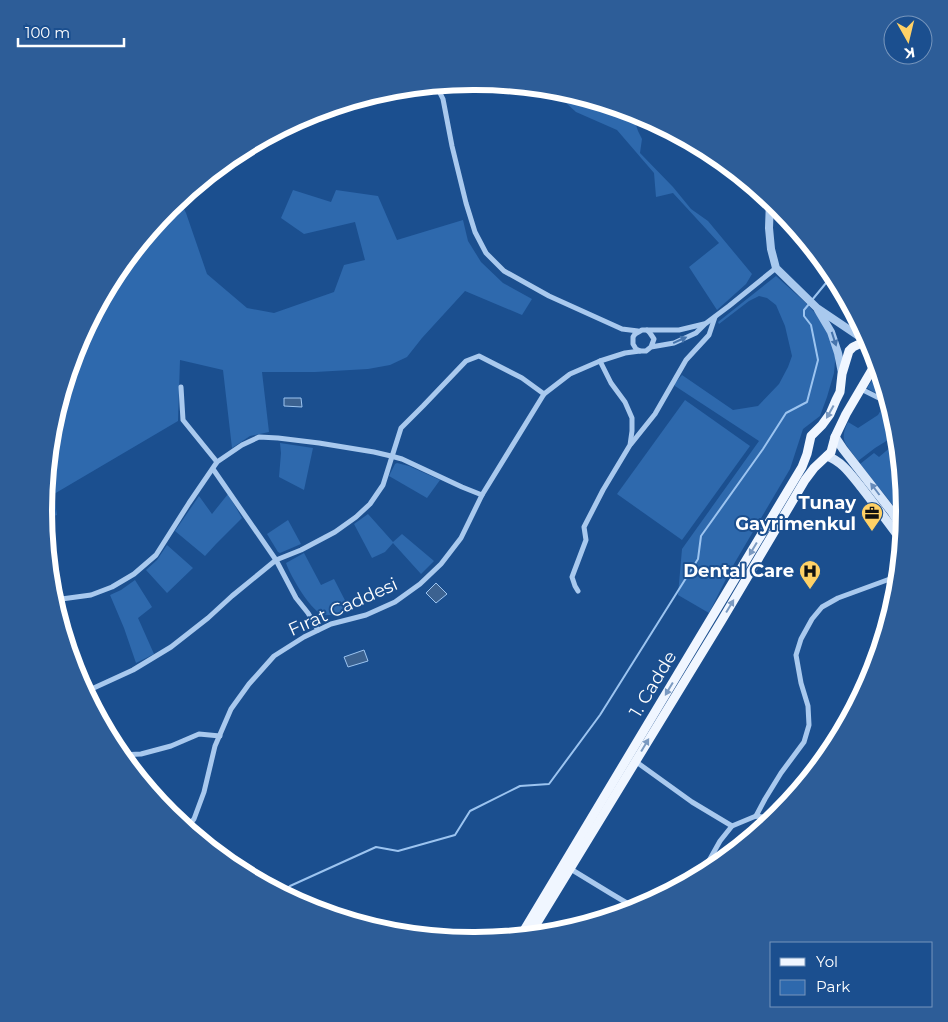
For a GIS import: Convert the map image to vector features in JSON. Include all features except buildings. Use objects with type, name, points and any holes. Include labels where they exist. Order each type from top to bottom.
[{"type":"main road","name":"1. Cadde","points":[[525,929],[793,483],[805,461],[811,436],[830,414],[836,400],[849,351],[853,347],[861,345]]},
{"type":"main road","name":"1. Cadde","points":[[534,928],[805,480],[832,448],[835,436],[871,370]]},
{"type":"main road","points":[[835,436],[896,519]]},
{"type":"main road","points":[[809,446],[817,456],[827,456],[835,459],[847,469],[895,532]]},
{"type":"street","points":[[439,91],[443,99],[452,146],[475,232],[486,253],[504,271],[549,296],[622,329],[638,331],[679,330],[705,324]]},
{"type":"street","points":[[770,211],[771,249],[776,268],[815,306],[856,333]]},
{"type":"street","points":[[622,329],[636,349],[640,351],[674,344],[696,333],[776,268]]},
{"type":"street","points":[[815,306],[831,332],[842,374]]},
{"type":"street","points":[[578,591],[572,577],[586,540],[584,527],[603,490],[630,445],[655,414],[686,360],[709,335],[715,316]]},
{"type":"street","points":[[646,330],[653,336],[654,342],[651,348]]},
{"type":"street","points":[[625,353],[638,331]]},
{"type":"street","name":"Fırat Caddesi","points":[[191,823],[194,819],[204,792],[215,746],[231,709],[249,684],[274,656],[304,637],[330,624],[366,615],[395,602],[420,584],[441,564],[461,538],[482,495],[544,394],[570,374],[600,361],[625,353],[640,351]]},
{"type":"street","points":[[92,689],[133,670],[171,647],[276,560],[301,550],[335,532],[370,504],[383,484],[400,428],[466,361],[479,356],[522,378],[544,394]]},
{"type":"street","points":[[600,361],[612,384],[625,402],[632,418],[630,445]]},
{"type":"street","points":[[182,387],[183,420],[217,462]]},
{"type":"street","points":[[861,388],[880,398]]},
{"type":"street","points":[[62,599],[91,596],[112,587],[142,568],[156,555],[217,462],[242,445],[259,437],[319,443],[391,456],[402,459],[482,495]]},
{"type":"street","points":[[213,469],[276,560],[296,598],[318,630]]},
{"type":"street","points":[[756,816],[781,773],[804,742],[809,726],[808,706],[801,683],[796,654],[801,639],[812,619],[822,607],[838,598],[890,579]]},
{"type":"street","points":[[131,754],[141,754],[171,746],[199,734],[220,736]]},
{"type":"street","points":[[635,762],[692,802],[732,826]]},
{"type":"street","points":[[709,860],[720,841],[732,826],[756,816],[763,818]]},
{"type":"street","points":[[570,868],[627,903]]},
{"type":"green space","points":[[562,99],[609,112],[635,122],[642,139],[640,153],[673,187],[691,209],[708,221],[752,274],[746,284],[717,310],[689,267],[719,243],[673,193],[656,197],[654,173],[617,130],[576,112]]},
{"type":"green space","points":[[293,190],[331,202],[336,190],[378,196],[397,240],[463,220],[468,241],[481,262],[503,283],[532,299],[522,315],[465,291],[407,357],[390,365],[368,369],[315,372],[262,372],[269,432],[250,436],[232,448],[223,370],[180,360],[178,421],[54,494],[57,515],[52,517],[53,483],[61,429],[67,402],[85,350],[109,300],[124,277],[157,233],[183,207],[207,274],[247,308],[274,313],[334,292],[344,265],[365,260],[355,222],[304,234],[281,218]]},
{"type":"green space","points":[[776,276],[806,303],[824,323],[836,350],[834,373],[820,416],[803,429],[790,469],[731,569],[709,613],[678,595],[682,549],[759,441],[675,386],[675,383],[682,375],[733,410],[758,406],[779,384],[792,356],[785,326],[776,305],[767,298],[759,296],[749,301],[719,324],[718,322]]},
{"type":"green space","points":[[874,378],[879,395],[867,388]]},
{"type":"green space","points":[[685,400],[750,446],[682,540],[617,494]]},
{"type":"green space","points":[[882,408],[889,442],[888,440],[858,461],[845,443],[844,434],[848,422],[858,428],[878,415]]},
{"type":"green space","points":[[280,443],[313,448],[304,490],[279,477]]},
{"type":"green space","points":[[890,447],[896,509],[860,464],[874,453],[879,457]]},
{"type":"green space","points":[[397,463],[409,466],[440,480],[427,498],[389,476]]},
{"type":"green space","points":[[228,494],[242,518],[205,556],[175,531],[199,496],[212,514]]},
{"type":"green space","points":[[368,514],[393,542],[402,534],[434,561],[421,574],[393,543],[385,552],[372,558],[354,524]]},
{"type":"green space","points":[[288,520],[301,544],[280,553],[267,534]]},
{"type":"green space","points":[[167,545],[193,568],[167,593],[146,570],[157,560]]},
{"type":"green space","points":[[304,553],[321,585],[334,579],[350,610],[333,615],[325,615],[317,611],[306,599],[286,563]]},
{"type":"green space","points":[[135,580],[152,607],[138,618],[154,654],[136,663],[110,595]]},
{"type":"shaded area","points":[[284,398],[301,398],[302,407],[284,406]]},
{"type":"shaded area","points":[[436,583],[447,594],[436,603],[426,593]]},
{"type":"shaded area","points":[[364,650],[368,661],[348,667],[344,657]]},
{"type":"waterway","points":[[812,300],[827,282]]},
{"type":"waterway","points":[[287,888],[376,847],[398,851],[455,835],[470,811],[520,786],[549,784],[600,715],[698,559],[701,536],[763,449],[786,413],[807,402],[818,360],[811,325],[804,316],[804,310],[809,304]]},
{"type":"place","name":"Tunay Gayrimenkul","points":[[872,532]]},
{"type":"place","name":"Dental Care","points":[[810,590]]}]
